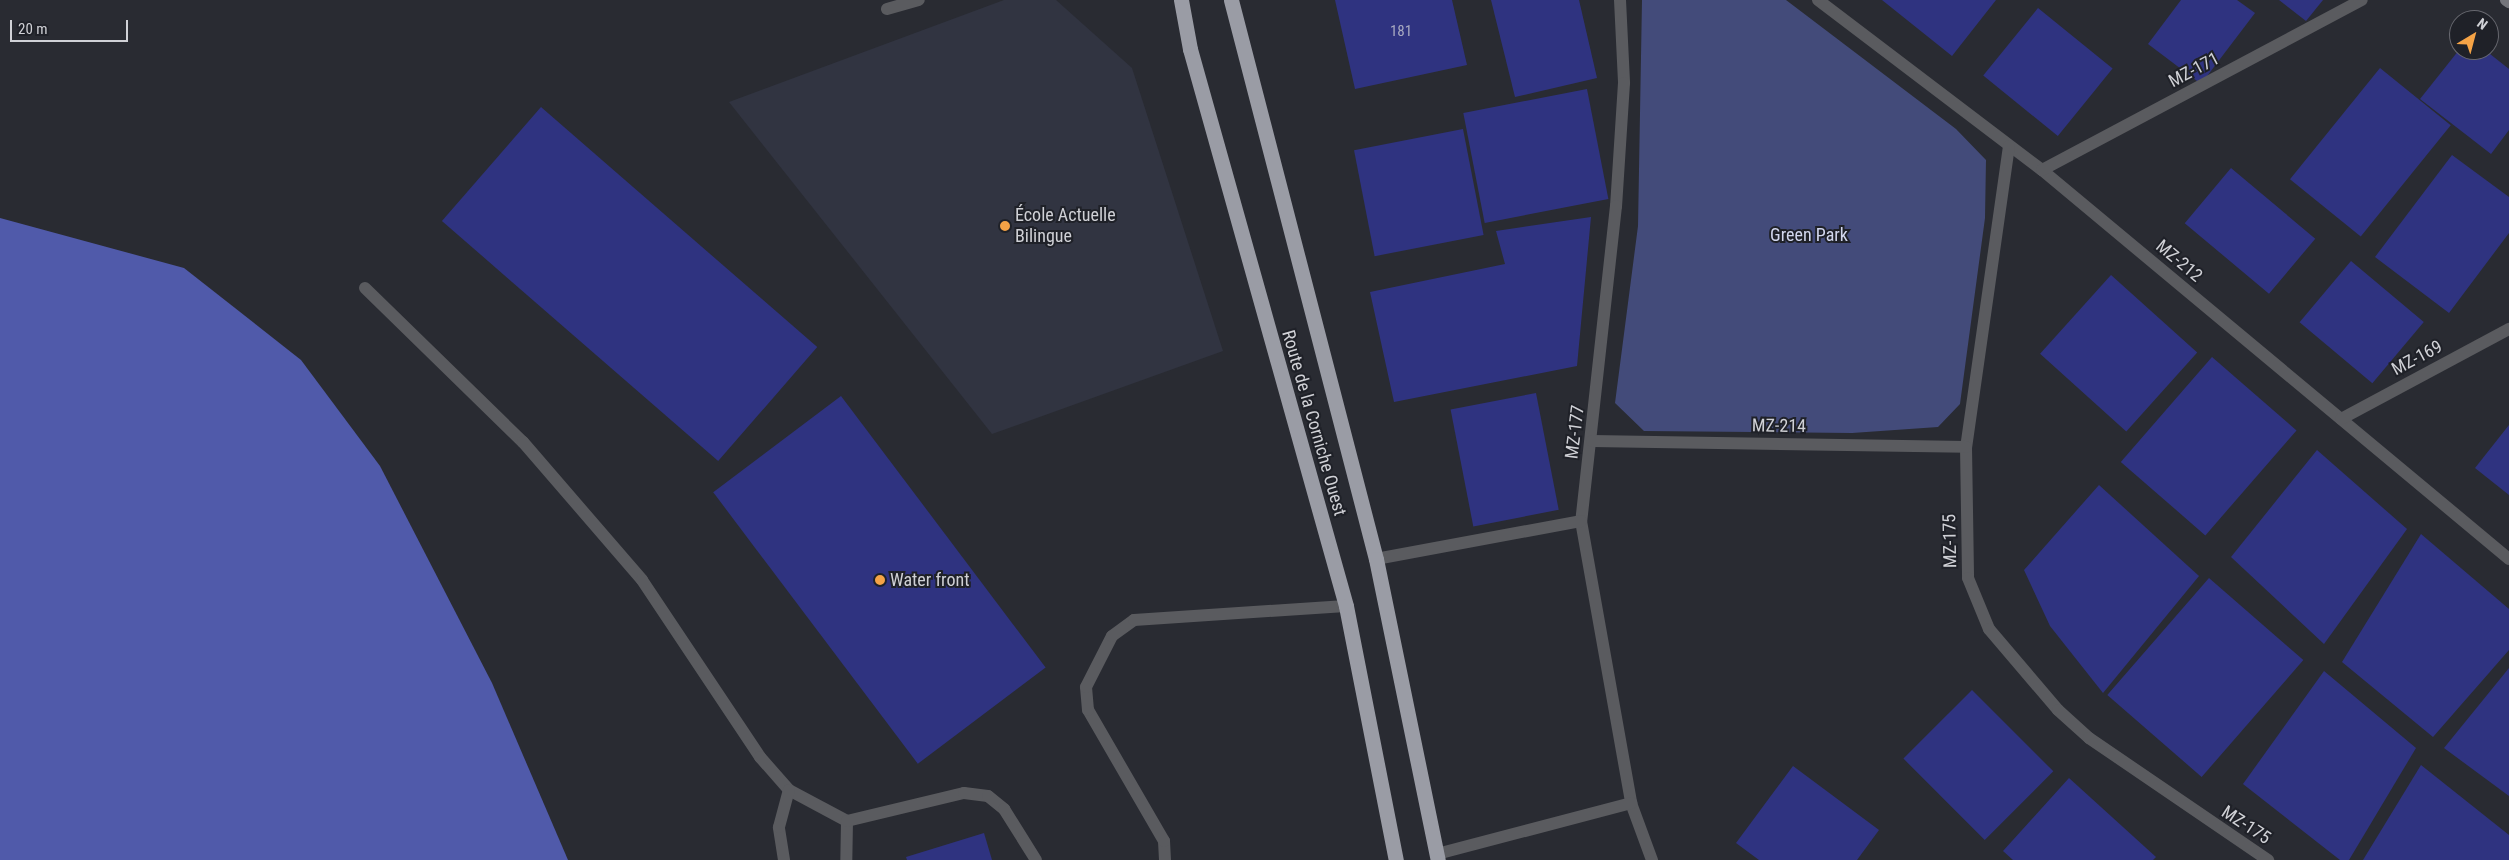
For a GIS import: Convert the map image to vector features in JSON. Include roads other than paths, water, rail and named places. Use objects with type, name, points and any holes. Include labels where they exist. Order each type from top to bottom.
[{"type":"highway","name":"Route de la Corniche Ouest","points":[[1181,0],[1190,49],[1346,606],[1396,860]]},
{"type":"highway","name":"Route de la Corniche Ouest","points":[[1231,0],[1376,559],[1438,857]]},
{"type":"street","points":[[887,10],[919,0]]},
{"type":"street","name":"MZ-177","points":[[1620,0],[1624,83],[1617,196],[1592,440],[1581,521],[1631,803],[1652,860]]},
{"type":"street","name":"MZ-212","points":[[1818,0],[2042,170],[2509,559]]},
{"type":"street","name":"MZ-171","points":[[2042,170],[2362,0]]},
{"type":"street","name":"MZ-175","points":[[2009,146],[1966,447],[1968,578],[1989,629],[2058,710],[2089,738],[2268,860]]},
{"type":"street","points":[[365,288],[523,442],[642,580],[760,756],[790,790],[847,821],[964,793],[988,796],[1004,809],[1036,860]]},
{"type":"street","name":"MZ-169","points":[[2341,419],[2509,328]]},
{"type":"street","name":"MZ-214","points":[[1592,440],[1966,447]]},
{"type":"street","points":[[1376,559],[1581,521]]},
{"type":"street","points":[[1164,860],[1164,841],[1088,710],[1086,686],[1112,636],[1134,620],[1346,606]]},
{"type":"street","points":[[784,860],[779,827],[790,790]]},
{"type":"street","points":[[1438,857],[1631,803]]},
{"type":"street","points":[[846,860],[847,821]]},
{"type":"place","name":"École Actuelle Bilingue","points":[[1005,226]]},
{"type":"place","name":"Water front","points":[[880,580]]},
{"type":"park label","name":"Green Park","points":[[1809,235]]}]
